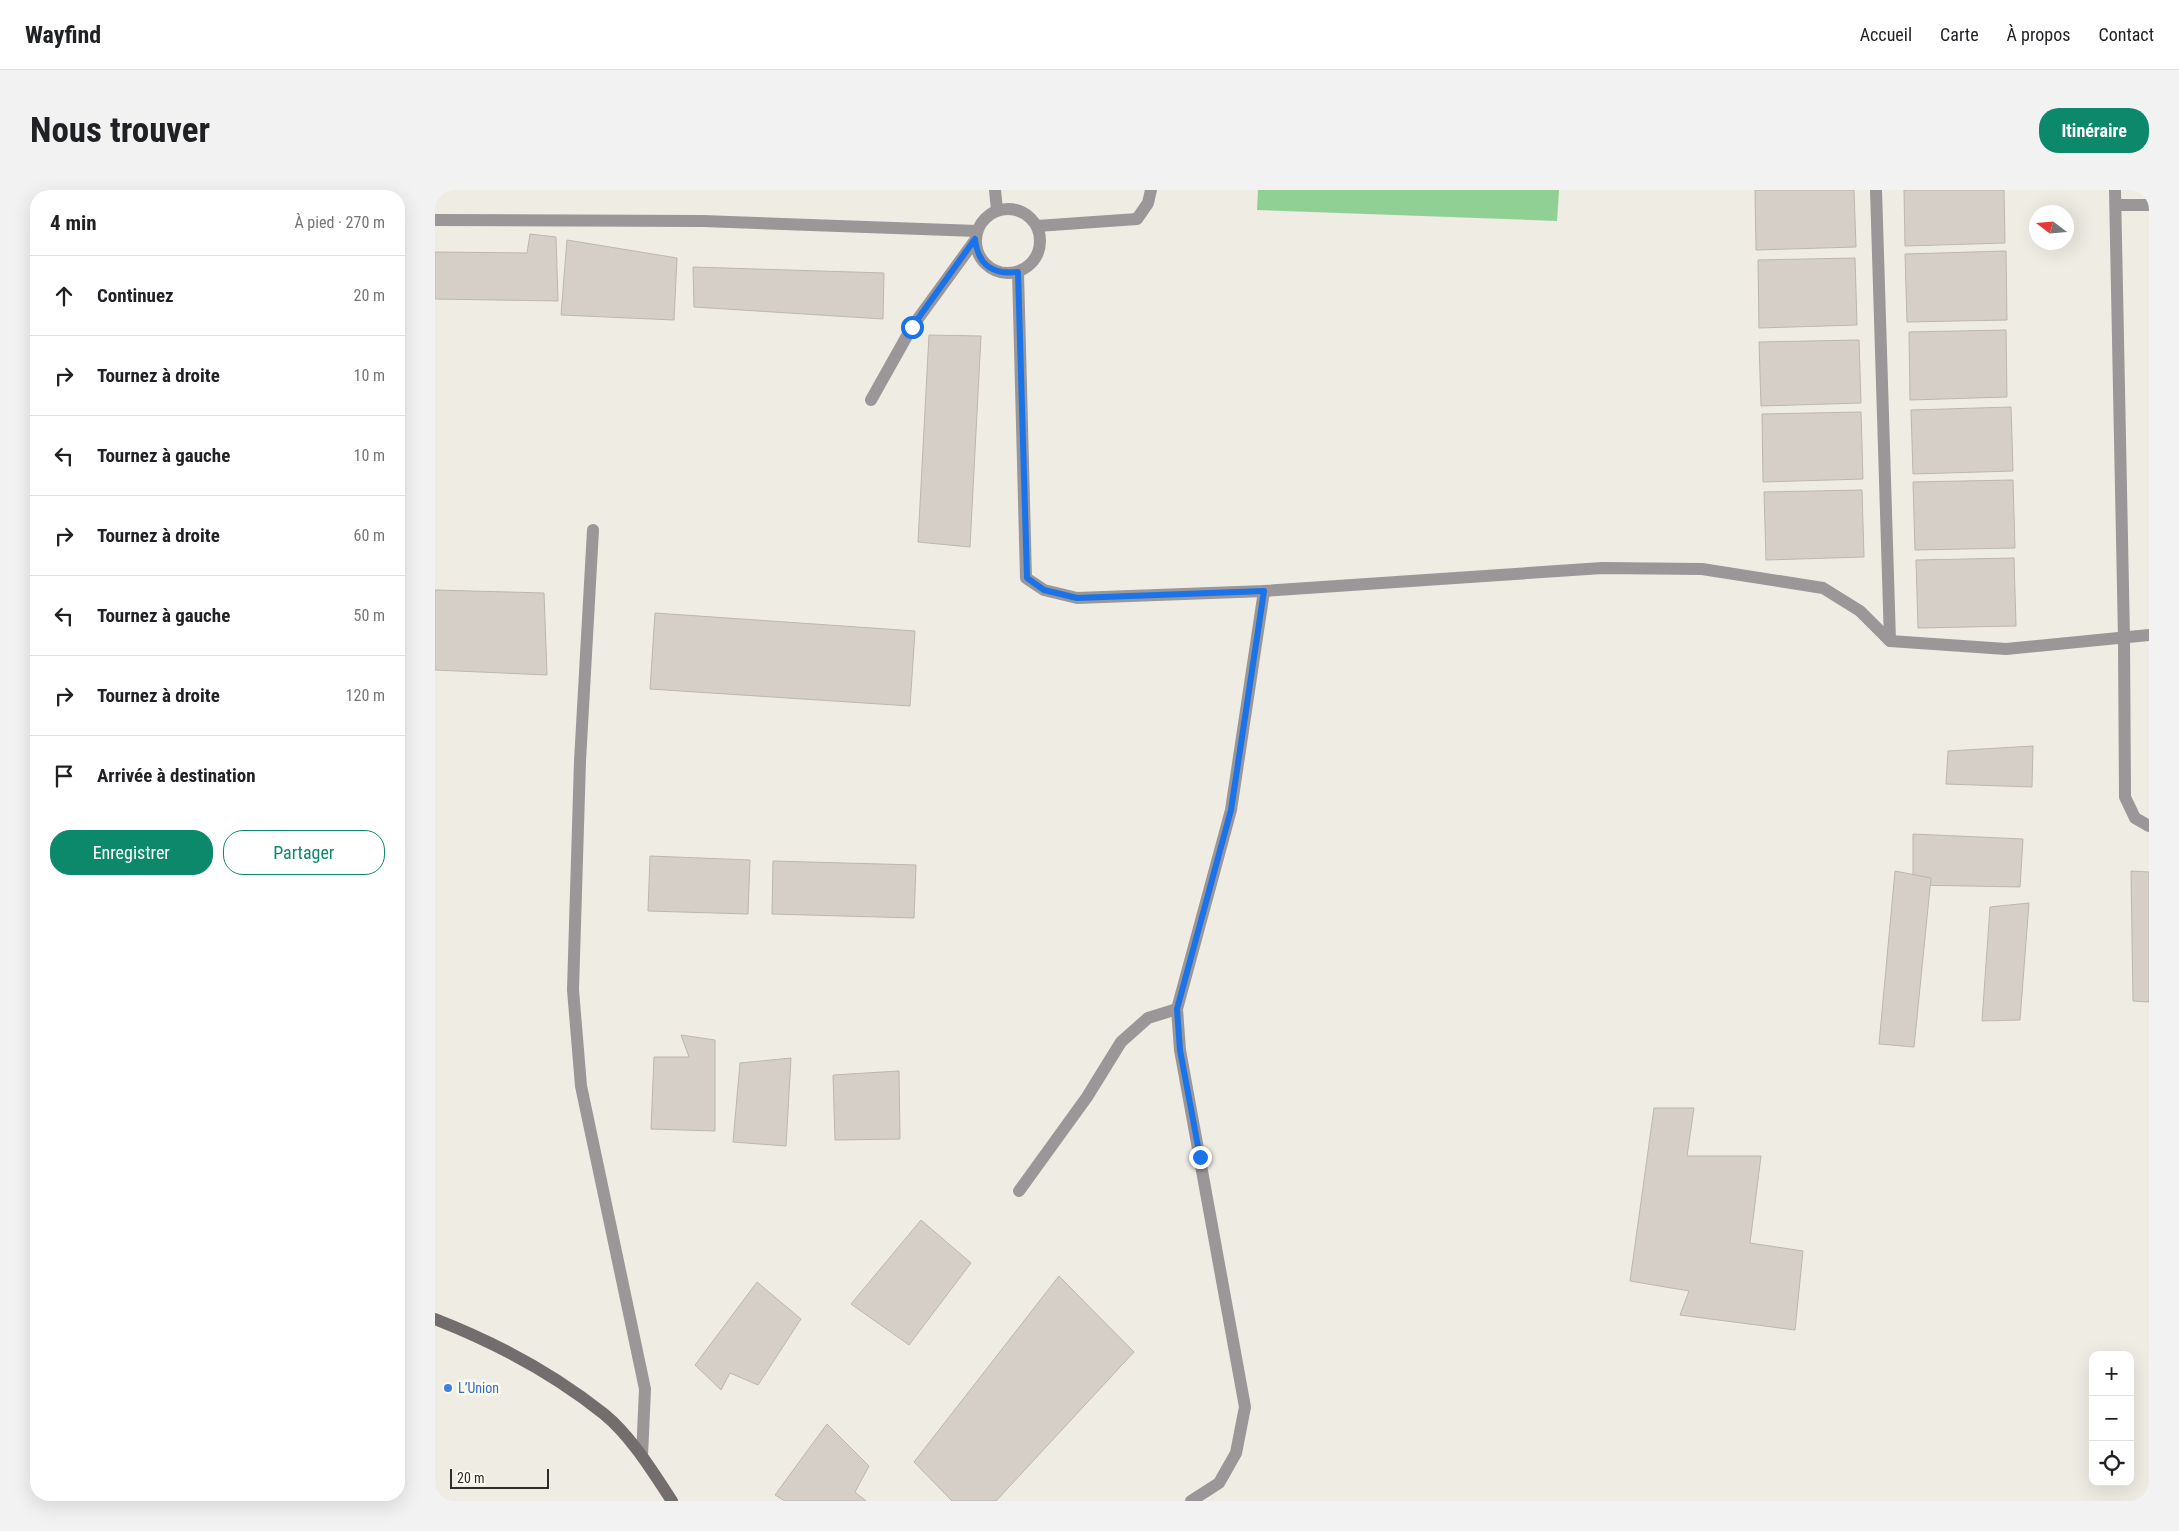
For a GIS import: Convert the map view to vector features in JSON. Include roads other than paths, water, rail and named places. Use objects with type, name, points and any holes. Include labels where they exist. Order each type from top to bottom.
[{"type":"main road","points":[[435,1319],[511,1354],[557,1381],[605,1415],[643,1456],[672,1501]]},
{"type":"lane","points":[[995,190],[997,210]]},
{"type":"lane","points":[[1037,226],[1137,219],[1148,203],[1151,190]]},
{"type":"lane","points":[[1876,190],[1890,641]]},
{"type":"lane","points":[[2115,190],[2124,638],[2125,797],[2135,818],[2149,826]]},
{"type":"lane","points":[[2116,205],[2149,205]]},
{"type":"lane","points":[[871,400],[912,327],[976,235],[988,214],[997,210],[1015,208],[1025,212],[1037,226],[1040,248],[1036,258],[1018,272],[997,272],[988,267],[981,259],[977,249],[976,235]]},
{"type":"lane","points":[[435,220],[703,221],[976,235]]},
{"type":"lane","points":[[1018,272],[1027,578],[1044,590],[1077,598],[1264,591],[1602,568],[1702,569],[1823,588],[1860,611],[1890,641],[2005,649],[2149,635]]},
{"type":"lane","points":[[593,530],[580,761],[573,990],[581,1086],[645,1388],[643,1456]]},
{"type":"lane","points":[[1191,1501],[1219,1483],[1236,1453],[1245,1407],[1180,1050],[1177,1009],[1231,810],[1264,591]]},
{"type":"lane","points":[[1019,1191],[1087,1097],[1121,1042],[1148,1018],[1177,1009]]},
{"type":"place","name":"L’Union","points":[[448,1388]]}]
